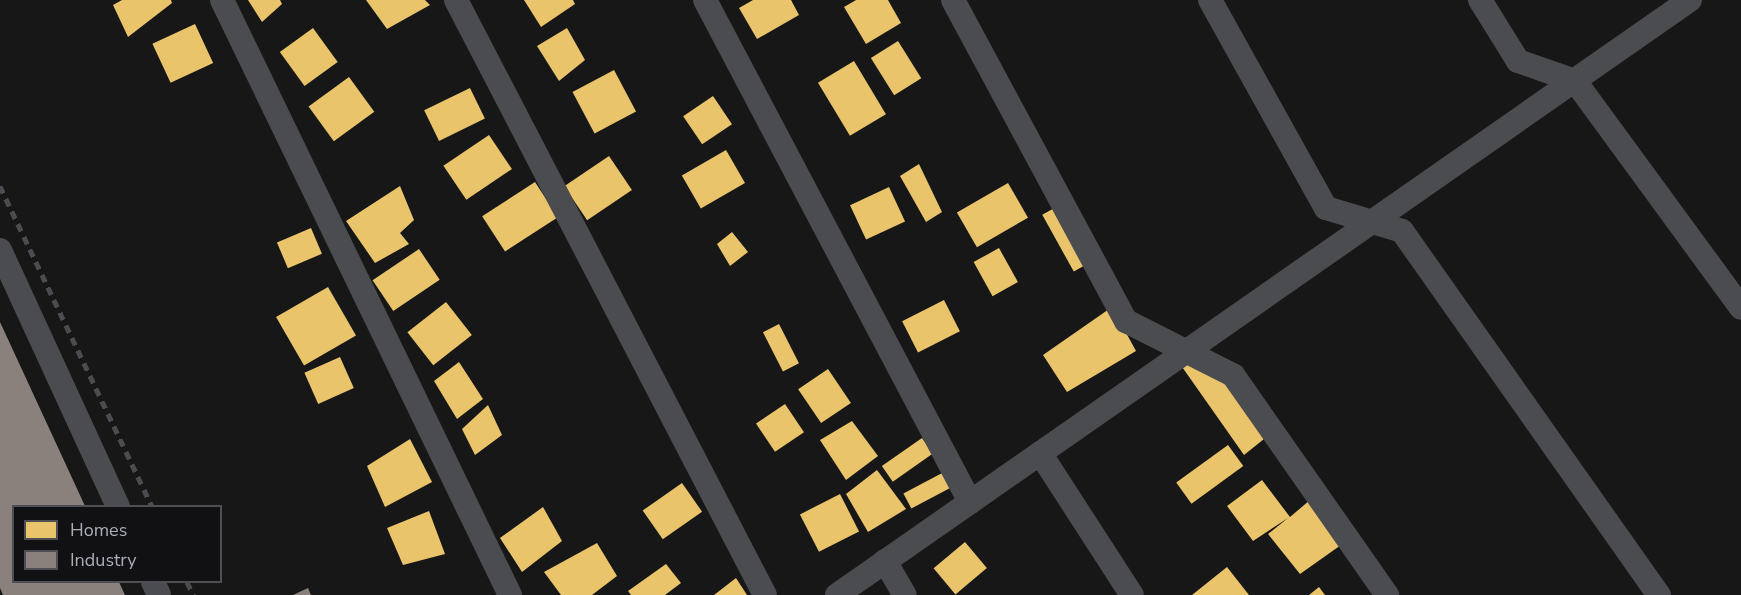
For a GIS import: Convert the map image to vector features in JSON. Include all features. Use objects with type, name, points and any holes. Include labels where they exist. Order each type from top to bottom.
[{"type":"street","points":[[222,0],[510,595]]},
{"type":"street","points":[[456,0],[765,595]]},
{"type":"street","points":[[705,0],[970,502]]},
{"type":"street","points":[[953,0],[1126,321],[1188,350],[1233,375],[1387,595]]},
{"type":"street","points":[[1210,0],[1326,208],[1370,224],[1402,231],[1659,595]]},
{"type":"street","points":[[1480,0],[1518,61],[1575,81],[1741,308]]},
{"type":"street","points":[[837,595],[1690,0]]},
{"type":"street","points":[[0,250],[117,505]]},
{"type":"street","points":[[1040,453],[1132,595]]},
{"type":"street","points":[[885,561],[905,595]]},
{"type":"building: Homes","points":[[122,0],[171,0],[172,3],[128,37],[113,5]]},
{"type":"building: Homes","points":[[248,0],[280,0],[282,4],[262,22]]},
{"type":"building: Homes","points":[[366,0],[425,0],[430,5],[387,29]]},
{"type":"building: Homes","points":[[524,0],[573,0],[575,4],[541,27]]},
{"type":"building: Homes","points":[[753,0],[791,0],[799,15],[757,39],[739,8]]},
{"type":"building: Homes","points":[[856,0],[888,0],[901,23],[866,44],[844,7]]},
{"type":"building: Homes","points":[[195,24],[213,63],[171,83],[152,44]]},
{"type":"building: Homes","points":[[313,28],[338,62],[305,86],[280,52]]},
{"type":"building: Homes","points":[[567,28],[585,60],[559,81],[537,46]]},
{"type":"building: Homes","points":[[898,41],[921,78],[894,95],[871,58]]},
{"type":"building: Homes","points":[[854,61],[886,114],[850,136],[818,83]]},
{"type":"building: Homes","points":[[614,70],[636,111],[595,134],[573,92]]},
{"type":"building: Homes","points":[[349,77],[374,112],[334,141],[309,106]]},
{"type":"building: Homes","points":[[470,88],[485,119],[439,141],[424,110]]},
{"type":"building: Homes","points":[[713,96],[732,124],[702,144],[683,116]]},
{"type":"building: Homes","points":[[489,135],[512,169],[466,200],[443,166]]},
{"type":"building: Homes","points":[[726,150],[745,183],[701,208],[682,176]]},
{"type":"building: Homes","points":[[609,156],[632,190],[587,220],[564,186]]},
{"type":"building: Homes","points":[[919,164],[942,212],[926,222],[900,176]]},
{"type":"building: Homes","points":[[535,182],[558,217],[505,252],[482,216]]},
{"type":"building: Homes","points":[[1008,183],[1028,218],[977,247],[957,212]]},
{"type":"building: Homes","points":[[400,186],[414,220],[400,233],[409,244],[375,263],[346,221]]},
{"type":"building: Homes","points":[[889,187],[905,221],[866,240],[850,205]]},
{"type":"building: Homes","points":[[1058,206],[1090,263],[1074,272],[1042,215]]},
{"type":"building: Homes","points":[[311,228],[322,254],[288,268],[277,242]]},
{"type":"building: Homes","points":[[732,232],[748,252],[730,266],[717,244]]},
{"type":"building: Homes","points":[[999,248],[1018,282],[993,296],[974,262]]},
{"type":"building: Homes","points":[[419,249],[440,280],[393,311],[373,280]]},
{"type":"building: Homes","points":[[328,287],[356,335],[304,365],[276,317]]},
{"type":"building: Homes","points":[[944,300],[960,331],[918,353],[902,321]]},
{"type":"building: Homes","points":[[446,302],[472,335],[433,365],[407,332]]},
{"type":"building: Homes","points":[[1112,307],[1136,351],[1067,392],[1043,355]]},
{"type":"building: Homes","points":[[779,324],[799,363],[783,371],[763,332]]},
{"type":"building: Homes","points":[[340,357],[354,388],[318,404],[304,373]]},
{"type":"building: Homes","points":[[1192,358],[1225,378],[1264,439],[1244,455],[1180,364]]},
{"type":"building: Homes","points":[[459,362],[483,399],[457,419],[434,381]]},
{"type":"building: Homes","points":[[828,369],[851,403],[821,423],[798,389]]},
{"type":"building: Homes","points":[[785,404],[804,432],[775,452],[756,424]]},
{"type":"building: Homes","points":[[488,405],[502,435],[475,455],[462,429]]},
{"type":"building: Homes","points":[[852,421],[878,456],[846,480],[820,440]]},
{"type":"building: Homes","points":[[922,438],[933,454],[893,482],[882,466]]},
{"type":"building: Homes","points":[[410,439],[432,482],[385,507],[367,466]]},
{"type":"building: Homes","points":[[1228,445],[1243,466],[1192,504],[1176,483]]},
{"type":"building: Homes","points":[[877,470],[906,509],[868,532],[846,494]]},
{"type":"building: Homes","points":[[944,472],[952,487],[911,509],[903,494]]},
{"type":"building: Homes","points":[[1262,480],[1290,517],[1310,500],[1341,545],[1300,574],[1268,534],[1288,518],[1253,541],[1227,506]]},
{"type":"building: Homes","points":[[682,483],[702,512],[663,539],[643,511]]},
{"type":"building: Homes","points":[[840,494],[859,531],[819,552],[800,514]]},
{"type":"building: Homes","points":[[543,507],[562,541],[522,572],[500,538]]},
{"type":"building: Homes","points":[[429,511],[445,554],[403,565],[387,528]]},
{"type":"building: Homes","points":[[965,542],[987,568],[955,594],[934,568]]},
{"type":"building: Homes","points":[[597,543],[617,576],[592,595],[561,595],[544,572]]},
{"type":"building: Homes","points":[[666,564],[681,583],[665,595],[631,595],[628,591]]},
{"type":"building: Homes","points":[[1227,567],[1249,595],[1192,595]]},
{"type":"building: Homes","points":[[736,578],[747,595],[714,595]]},
{"type":"building: Homes","points":[[1319,587],[1325,595],[1309,595]]},
{"type":"building: Industry","points":[[0,322],[85,505],[12,505],[12,583],[119,583],[125,595],[3,595],[0,588]]},
{"type":"building: Industry","points":[[308,588],[311,595],[293,595]]},
{"type":"railway","points":[[0,186],[152,505]]},
{"type":"railway","points":[[188,583],[194,595]]}]
